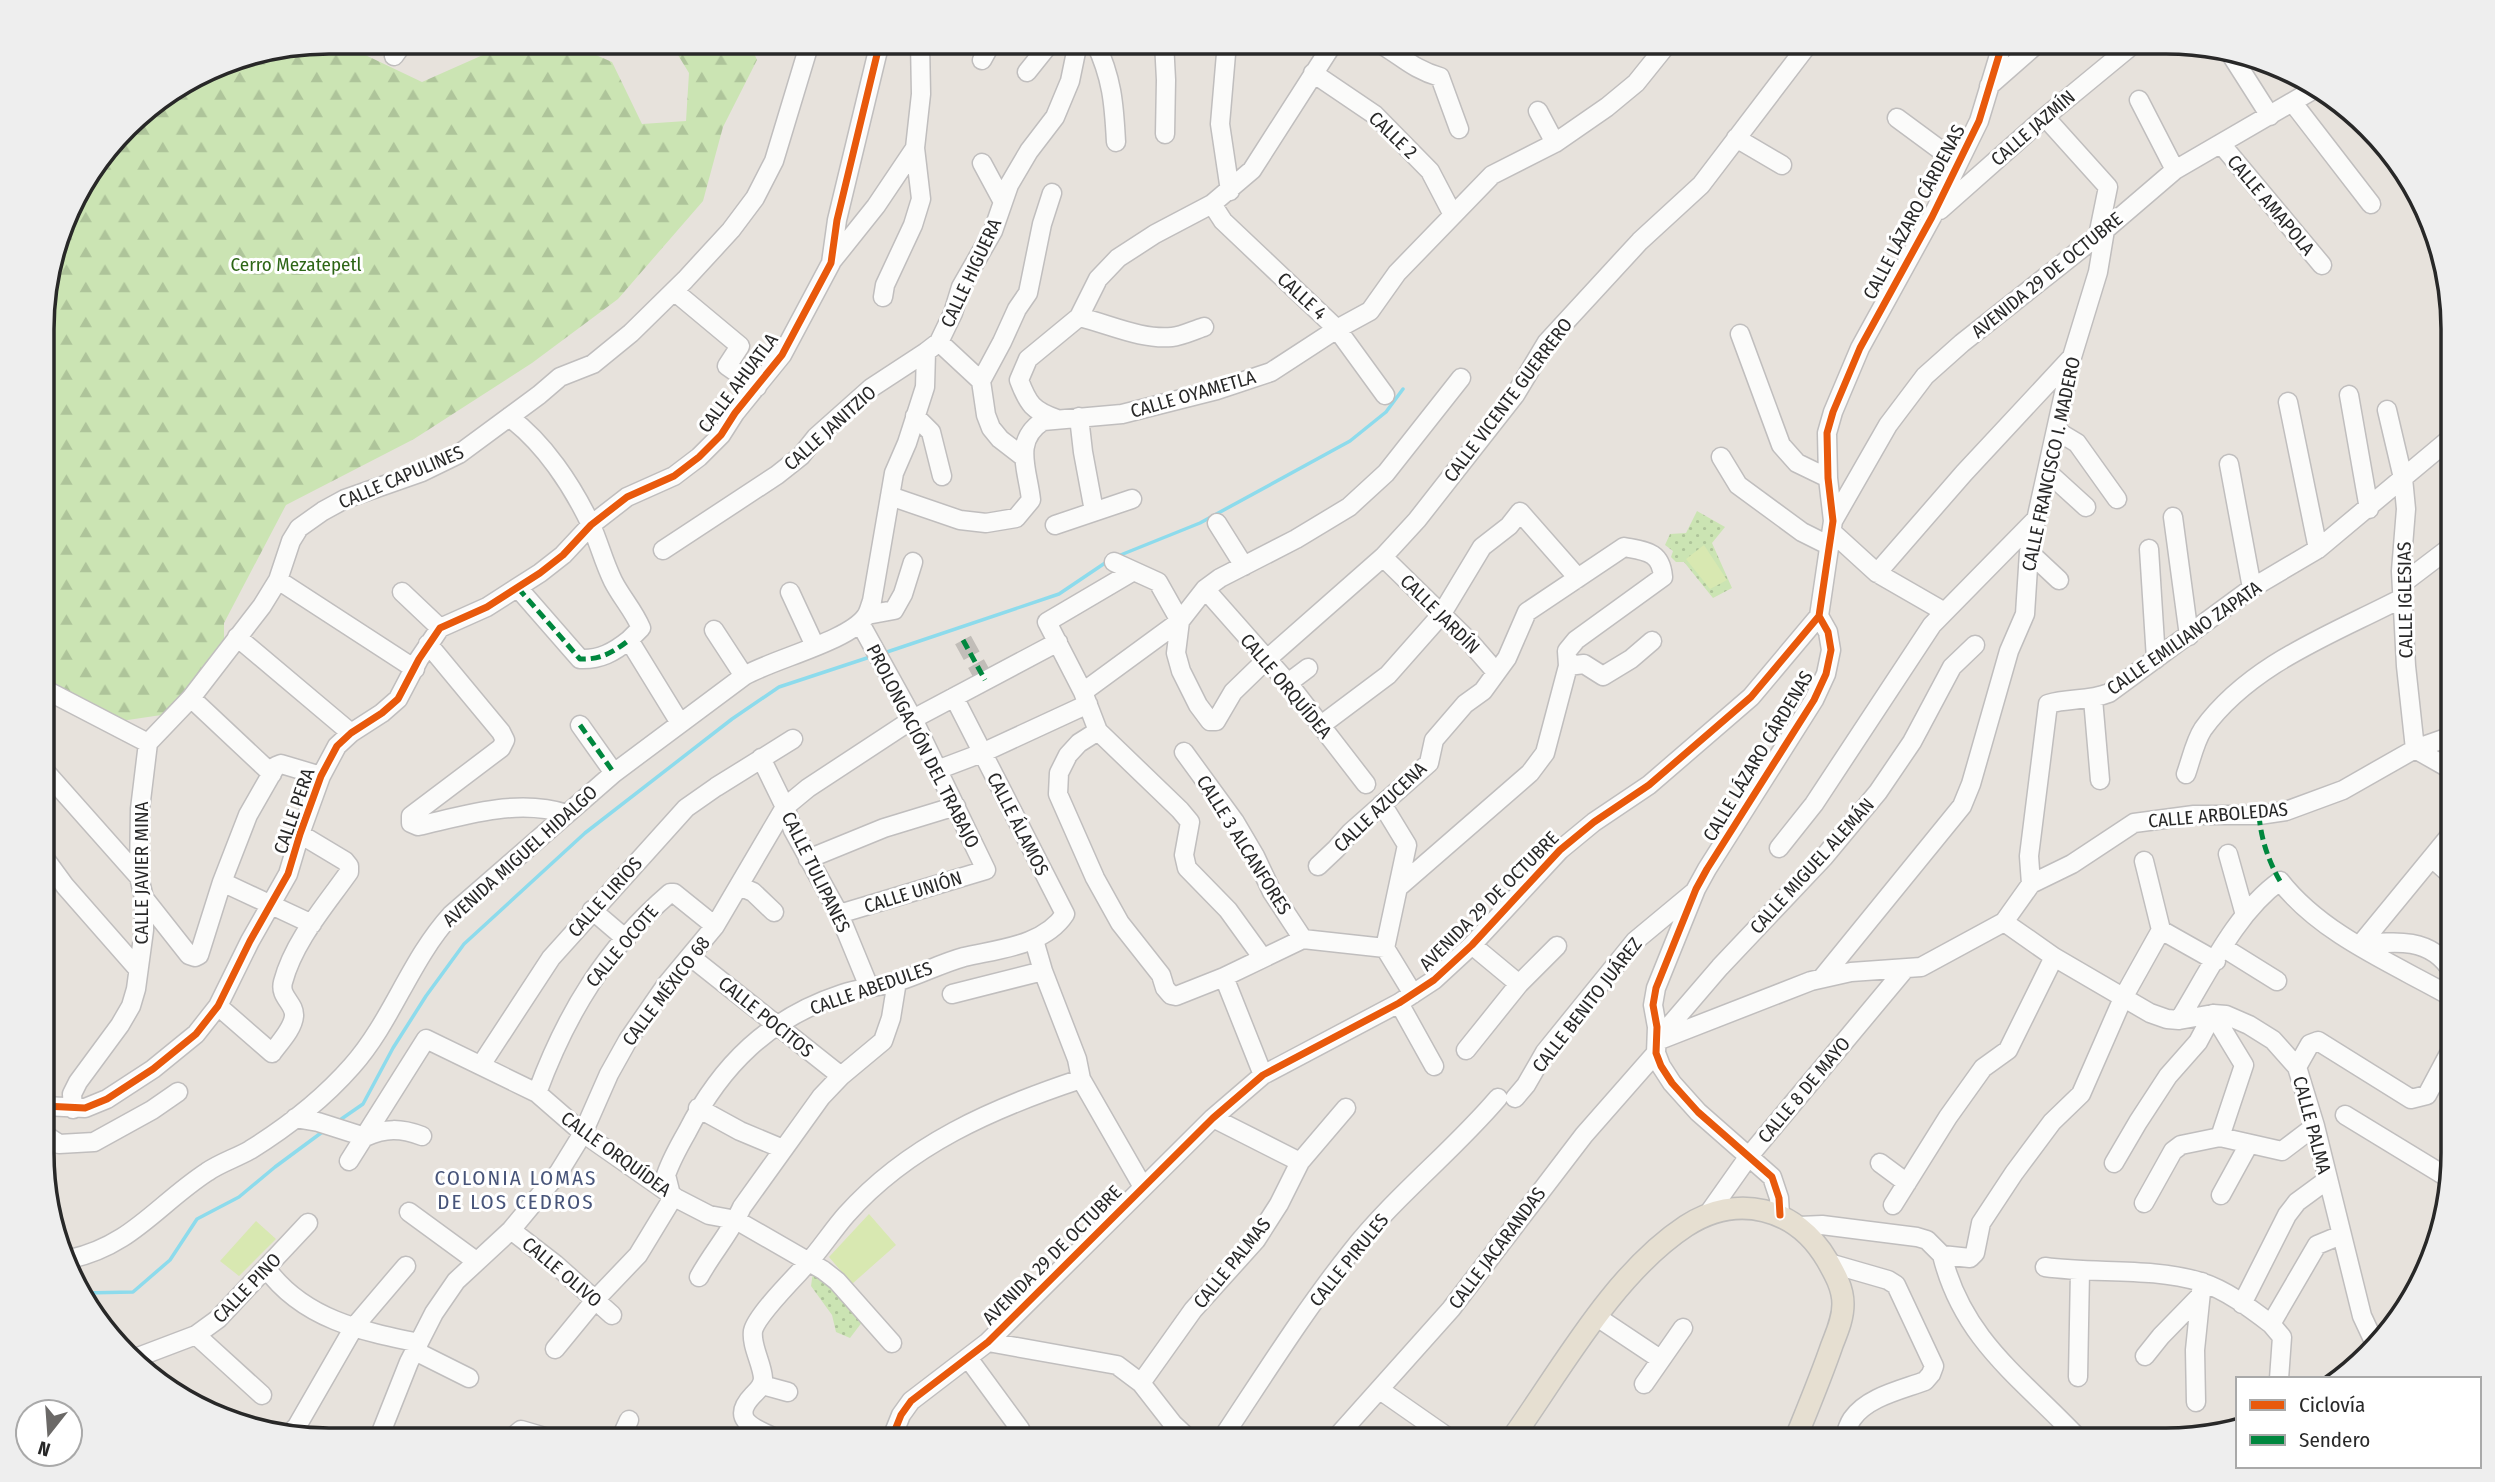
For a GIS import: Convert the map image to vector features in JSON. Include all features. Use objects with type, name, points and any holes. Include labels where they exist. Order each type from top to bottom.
[{"type":"main road","points":[[1519,1428],[1551,1379],[1639,1263],[1685,1227],[1708,1214],[1726,1208],[1745,1207],[1780,1215],[1799,1226],[1819,1246],[1841,1290],[1843,1314],[1800,1428]]},
{"type":"street","name":"CALLE CAPULINES","points":[[148,743],[191,698],[262,606],[278,580],[291,541],[299,528],[345,499],[422,472],[459,454],[560,377],[593,363],[631,333],[674,290],[731,230],[755,198],[774,161],[806,54]]},
{"type":"street","name":"CALLE AHUATLA","points":[[591,525],[627,497],[674,476],[699,457],[721,435],[735,413],[782,355],[831,263],[837,220],[877,54]]},
{"type":"street","points":[[883,297],[885,285],[913,225],[921,199],[915,148],[921,94],[920,54]]},
{"type":"street","points":[[982,60],[985,54]]},
{"type":"street","points":[[1027,72],[1041,54]]},
{"type":"street","name":"CALLE HIGUERA","points":[[863,619],[872,601],[894,472],[907,443],[925,387],[932,347],[961,287],[993,231],[1009,185],[1029,151],[1055,117],[1070,80],[1076,54]]},
{"type":"street","points":[[1101,54],[1114,95],[1116,142]]},
{"type":"street","points":[[1165,54],[1165,134]]},
{"type":"street","points":[[1226,54],[1220,124],[1230,191]]},
{"type":"street","points":[[1060,420],[1035,410],[1025,396],[1019,380],[1028,359],[1079,317],[1098,279],[1118,258],[1155,234],[1212,204],[1252,170],[1326,54]]},
{"type":"street","points":[[1397,54],[1408,64],[1440,77],[1460,129]]},
{"type":"street","name":"CALLE OYAMETLA","points":[[1022,456],[1032,429],[1043,422],[1122,414],[1217,390],[1271,372],[1370,311],[1397,273],[1492,175],[1555,143],[1636,83],[1661,54]]},
{"type":"street","name":"CALLE VICENTE GUERRERO","points":[[1180,621],[1176,653],[1181,671],[1198,705],[1210,721],[1216,721],[1233,692],[1383,557],[1417,520],[1515,395],[1547,342],[1640,240],[1701,185],[1801,54]]},
{"type":"street","name":"CALLE LÁZARO CÁRDENAS","points":[[1780,1215],[1779,1198],[1772,1177],[1698,1112],[1672,1083],[1656,1046],[1657,1027],[1653,1005],[1656,988],[1696,890],[1814,700],[1826,674],[1831,650],[1828,632],[1819,616],[1832,533],[1827,433],[1860,348],[1932,217],[1979,121],[1999,54]]},
{"type":"street","points":[[1989,86],[2025,54]]},
{"type":"street","name":"CALLE JAZMÍN","points":[[1932,217],[2045,117],[2121,54]]},
{"type":"street","points":[[2237,64],[2270,116]]},
{"type":"street","name":"CALLE 2","points":[[1313,73],[1374,115],[1430,171],[1453,215]]},
{"type":"street","name":"AVENIDA 29 DE OCTUBRE","points":[[1832,533],[1888,425],[1925,376],[2102,233],[2175,170],[2307,94]]},
{"type":"street","points":[[2139,100],[2175,170]]},
{"type":"street","points":[[2293,103],[2371,204]]},
{"type":"street","points":[[1538,111],[1555,143]]},
{"type":"street","name":"CALLE FRANCISCO I. MADERO","points":[[1822,978],[1962,806],[2009,651],[2025,614],[2029,552],[2072,357],[2098,272],[2108,187],[2045,117]]},
{"type":"street","points":[[1897,118],[1958,163]]},
{"type":"street","points":[[1736,138],[1782,165]]},
{"type":"street","name":"CALLE AMAPOLA","points":[[2221,144],[2322,265]]},
{"type":"street","points":[[831,263],[876,206],[915,148]]},
{"type":"street","points":[[982,163],[1003,202]]},
{"type":"street","points":[[890,496],[960,520],[986,523],[1016,519],[1031,500],[1029,474],[1022,456],[1000,439],[991,428],[981,381],[1017,309],[1028,293],[1042,224],[1052,193]]},
{"type":"street","name":"CALLE 4","points":[[1212,204],[1223,221],[1337,329],[1385,395]]},
{"type":"street","points":[[674,290],[740,346],[727,366],[757,387]]},
{"type":"street","points":[[1079,317],[1141,335],[1172,337],[1204,327]]},
{"type":"street","points":[[1740,334],[1781,445],[1797,463],[1828,478]]},
{"type":"street","points":[[932,347],[981,381]]},
{"type":"street","name":"CALLE JANITZIO","points":[[663,550],[777,475],[801,456],[816,437],[871,388],[932,347]]},
{"type":"street","points":[[1877,573],[1964,473],[2072,357]]},
{"type":"street","points":[[937,771],[982,753],[1085,698],[1180,621],[1205,589],[1349,507],[1386,473],[1461,378]]},
{"type":"street","points":[[2349,395],[2369,509]]},
{"type":"street","points":[[2288,402],[2318,549]]},
{"type":"street","name":"CALLE IGLESIAS","points":[[2387,411],[2403,478],[2406,509],[2402,541],[2402,591],[2415,748]]},
{"type":"street","points":[[915,416],[931,432],[942,476]]},
{"type":"street","points":[[509,417],[530,433],[567,483],[591,525],[615,584],[641,628],[615,650],[593,660],[580,659],[517,588]]},
{"type":"street","points":[[1079,417],[1094,511]]},
{"type":"street","points":[[2057,431],[2077,443],[2117,499]]},
{"type":"street","name":"CALLE EMILIANO ZAPATA","points":[[2031,884],[2029,856],[2048,704],[2093,699],[2109,694],[2252,588],[2318,549],[2441,446]]},
{"type":"street","points":[[1721,457],[1738,485],[1802,532],[1832,533],[1877,573],[1943,611]]},
{"type":"street","points":[[2230,464],[2252,588]]},
{"type":"street","points":[[2047,477],[2053,477],[2086,507]]},
{"type":"street","points":[[1055,525],[1132,499]]},
{"type":"street","points":[[1320,726],[1388,675],[1441,615],[1482,548],[1509,526],[1520,512],[1578,578]]},
{"type":"street","points":[[2173,517],[2189,636]]},
{"type":"street","points":[[1779,848],[1814,804],[1943,611],[2037,518]]},
{"type":"street","points":[[1217,523],[1244,566]]},
{"type":"street","name":"CALLE PERA","points":[[54,1107],[85,1108],[107,1099],[153,1069],[196,1034],[218,1006],[250,941],[288,874],[321,776],[337,746],[398,699],[428,644],[440,628],[487,607],[517,588],[564,555],[591,525]]},
{"type":"street","name":"CALLE AZUCENA","points":[[1318,866],[1351,832],[1429,763],[1434,740],[1465,704],[1483,691],[1507,657],[1527,612],[1624,547],[1654,555],[1662,566],[1663,577],[1576,640],[1567,651],[1568,666]]},
{"type":"street","points":[[2149,549],[2156,659]]},
{"type":"street","points":[[2029,552],[2059,580]]},
{"type":"street","points":[[2186,774],[2202,731],[2235,693],[2269,667],[2402,591],[2441,556]]},
{"type":"street","name":"CALLE JARDÍN","points":[[1383,557],[1470,642],[1496,672]]},
{"type":"street","points":[[790,592],[815,646],[863,619],[894,610],[903,594],[913,562]]},
{"type":"street","points":[[1114,562],[1158,582],[1180,621]]},
{"type":"street","points":[[1132,572],[1047,622],[1098,730],[1190,822],[1184,855],[1187,867],[1228,910],[1262,957]]},
{"type":"street","points":[[278,580],[415,669]]},
{"type":"street","name":"CALLE ORQUÍDEA","points":[[1205,589],[1288,683],[1366,784]]},
{"type":"street","points":[[401,592],[440,628]]},
{"type":"street","name":"AVENIDA 29 DE OCTUBRE","points":[[896,1428],[911,1401],[988,1342],[1213,1118],[1263,1075],[1406,999],[1434,980],[1472,945],[1560,850],[1594,822],[1649,785],[1751,697],[1819,616]]},
{"type":"street","name":"PROLONGACIÓN DEL TRABAJO","points":[[863,619],[872,645],[913,719],[986,870]]},
{"type":"street","points":[[714,630],[744,676]]},
{"type":"street","points":[[237,637],[351,733]]},
{"type":"street","points":[[629,640],[680,723]]},
{"type":"street","points":[[1399,887],[1530,773],[1545,753],[1568,666],[1584,664],[1603,676],[1631,659],[1652,641]]},
{"type":"street","name":"CALLE MÉXICO 68","points":[[383,1428],[417,1347],[456,1281],[511,1230],[559,1172],[583,1133],[608,1074],[628,1040],[666,985],[715,926],[785,807],[808,788],[913,719],[1058,642]]},
{"type":"street","points":[[428,644],[505,740],[501,748],[411,816],[411,823],[418,826],[491,810],[521,807],[567,814]]},
{"type":"street","name":"CALLE MIGUEL ALEMÁN","points":[[1656,1046],[1720,967],[1824,857],[1878,792],[1912,742],[1952,667],[1975,645]]},
{"type":"street","name":"AVENIDA MIGUEL HIDALGO","points":[[75,1258],[107,1248],[142,1226],[210,1170],[249,1150],[317,1101],[353,1065],[435,932],[451,915],[614,773],[680,723],[758,668],[815,646]]},
{"type":"street","points":[[1288,683],[1308,668]]},
{"type":"street","points":[[54,693],[148,743]]},
{"type":"street","name":"CALLE ÁLAMOS","points":[[954,697],[1065,914],[1059,922],[1034,940]]},
{"type":"street","points":[[191,698],[272,774]]},
{"type":"street","points":[[2093,699],[2100,780]]},
{"type":"street","points":[[580,725],[614,773]]},
{"type":"street","name":"CALLE 3 ALCANFORES","points":[[1098,730],[1079,743],[1068,755],[1059,773],[1058,794],[1095,878],[1120,923],[1161,975],[1165,988],[1171,995],[1176,996],[1224,977],[1303,939],[1385,948]]},
{"type":"street","name":"CALLE LIRIOS","points":[[481,1065],[551,957],[686,808],[793,739]]},
{"type":"street","name":"CALLE ARBOLEDAS","points":[[2004,922],[2031,884],[2072,864],[2134,823],[2194,815],[2259,815],[2286,811],[2343,790],[2415,748],[2441,740]]},
{"type":"street","name":"CALLE JAVIER MINA","points":[[73,1109],[72,1094],[78,1082],[131,1006],[136,989],[144,930],[144,898],[139,877],[140,809],[148,743]]},
{"type":"street","points":[[2415,748],[2441,764]]},
{"type":"street","name":"CALLE 3 ALCANFORES","points":[[1184,752],[1235,822],[1272,892],[1303,939]]},
{"type":"street","name":"CALLE TULIPANES","points":[[761,758],[808,859],[839,914],[869,987]]},
{"type":"street","points":[[144,898],[189,955],[199,955],[222,882],[248,815],[272,774],[279,764],[321,776]]},
{"type":"street","points":[[54,781],[139,877]]},
{"type":"street","points":[[1382,804],[1407,845],[1385,948],[1434,1066]]},
{"type":"street","points":[[808,859],[884,828],[956,806]]},
{"type":"street","points":[[218,1006],[272,1053],[294,1020],[294,1012],[282,993],[295,949],[349,872],[345,861],[300,834]]},
{"type":"street","points":[[2360,945],[2441,847]]},
{"type":"street","points":[[2228,853],[2245,915]]},
{"type":"street","points":[[2432,859],[2441,867]]},
{"type":"street","points":[[1942,1255],[1970,1258],[1975,1254],[1982,1223],[2014,1173],[2052,1122],[2081,1094],[2123,998],[2161,930],[2144,861]]},
{"type":"street","name":"CALLE UNIÓN","points":[[839,914],[986,870]]},
{"type":"street","points":[[54,871],[137,968]]},
{"type":"street","points":[[2179,1020],[2245,915],[2266,891],[2280,881],[2294,900],[2316,919],[2441,991]]},
{"type":"street","points":[[222,882],[312,924]]},
{"type":"street","points":[[739,886],[753,892],[774,912]]},
{"type":"street","name":"CALLE BENITO JUÁREZ","points":[[1507,1098],[1526,1085],[1545,1052],[1635,941],[1696,890]]},
{"type":"street","name":"CALLE OCOTE","points":[[537,1093],[573,1009],[592,977],[670,893],[683,898],[715,926]]},
{"type":"street","points":[[592,910],[626,939]]},
{"type":"street","points":[[1656,1046],[1822,978],[1851,972],[1921,967],[2004,922]]},
{"type":"street","name":"CALLE PALMA","points":[[2004,922],[2054,957],[2123,998],[2167,1019],[2226,1015],[2261,1032],[2273,1040],[2297,1067],[2315,1126],[2326,1180],[2362,1316],[2371,1336]]},
{"type":"street","points":[[2161,930],[2277,981]]},
{"type":"street","points":[[1034,940],[1043,971],[1075,1051],[1081,1079],[1143,1187]]},
{"type":"street","name":"CALLE ABEDULES","points":[[555,1349],[596,1299],[638,1255],[669,1204],[671,1195],[666,1175],[698,1108],[733,1063],[775,1026],[789,1016],[841,995],[897,981],[961,958],[1034,940]]},
{"type":"street","points":[[2360,945],[2392,942],[2423,946],[2441,957]]},
{"type":"street","points":[[1472,945],[1519,984]]},
{"type":"street","points":[[1466,1050],[1519,984],[1557,946]]},
{"type":"street","name":"CALLE POCITOS","points":[[691,957],[841,1076]]},
{"type":"street","points":[[1893,1205],[1948,1117],[1983,1068],[2008,1051],[2054,957]]},
{"type":"street","name":"CALLE 8 DE MAYO","points":[[1708,1214],[1749,1156],[1905,970]]},
{"type":"street","points":[[952,994],[1043,971]]},
{"type":"street","points":[[1224,977],[1263,1075]]},
{"type":"street","points":[[699,1277],[712,1253],[736,1220],[742,1206],[821,1097],[841,1076],[883,1041],[891,1018],[897,981]]},
{"type":"street","points":[[2213,1014],[2244,1065],[2220,1137]]},
{"type":"street","points":[[2114,1163],[2168,1076],[2198,1042],[2213,1014]]},
{"type":"street","name":"CALLE ORQUÍDEA","points":[[361,1136],[426,1039],[537,1093],[583,1133],[671,1195],[709,1215],[736,1220],[823,1270],[837,1281],[892,1343]]},
{"type":"street","points":[[2297,1067],[2310,1044],[2318,1041],[2412,1099],[2427,1095],[2441,1069]]},
{"type":"street","name":"CALLE JACARANDAS","points":[[1345,1428],[1451,1309],[1656,1046]]},
{"type":"street","points":[[756,1428],[744,1419],[743,1411],[749,1398],[762,1385],[763,1377],[753,1333],[757,1323],[846,1215],[909,1157],[993,1110],[1081,1079]]},
{"type":"street","points":[[54,1141],[59,1144],[94,1142],[152,1110],[178,1092]]},
{"type":"street","name":"CALLE PIRULES","points":[[1229,1428],[1352,1251],[1434,1164],[1507,1098]]},
{"type":"street","points":[[698,1108],[740,1131],[783,1149]]},
{"type":"street","name":"CALLE PALMAS","points":[[1141,1383],[1193,1310],[1256,1240],[1279,1204],[1300,1162],[1346,1108]]},
{"type":"street","points":[[2345,1115],[2440,1173]]},
{"type":"street","points":[[295,1118],[318,1122],[361,1136],[382,1129],[397,1129],[422,1136]]},
{"type":"street","points":[[1213,1118],[1300,1162]]},
{"type":"street","points":[[2144,1202],[2173,1151],[2181,1145],[2220,1137],[2282,1151],[2315,1126]]},
{"type":"street","points":[[349,1161],[361,1136]]},
{"type":"street","points":[[2221,1195],[2249,1144]]},
{"type":"street","points":[[1880,1163],[1907,1183]]},
{"type":"street","points":[[2242,1304],[2287,1215],[2297,1202],[2326,1180]]},
{"type":"street","points":[[409,1212],[476,1261]]},
{"type":"street","name":"CALLE PINO","points":[[143,1355],[196,1335],[218,1319],[309,1223]]},
{"type":"street","points":[[1799,1226],[1822,1225],[1927,1240],[1942,1255],[1947,1276],[1985,1345],[2068,1428]]},
{"type":"street","name":"CALLE OLIVO","points":[[511,1230],[612,1315]]},
{"type":"street","points":[[2271,1324],[2317,1245],[2341,1235]]},
{"type":"street","points":[[1829,1264],[1888,1280],[1896,1285],[1934,1366],[1925,1381],[1872,1401],[1848,1428]]},
{"type":"street","points":[[297,1425],[354,1327],[406,1266]]},
{"type":"street","points":[[2045,1267],[2162,1274],[2242,1304],[2271,1324],[2281,1337],[2279,1377]]},
{"type":"street","points":[[267,1268],[278,1285],[315,1311],[354,1327],[417,1347],[469,1378]]},
{"type":"street","points":[[2078,1377],[2080,1271]]},
{"type":"street","points":[[2145,1356],[2201,1289]]},
{"type":"street","points":[[2196,1402],[2195,1350],[2201,1289]]},
{"type":"street","points":[[1597,1317],[1660,1359]]},
{"type":"street","points":[[1644,1384],[1683,1328]]},
{"type":"street","points":[[196,1335],[262,1395]]},
{"type":"street","points":[[988,1342],[1117,1365],[1141,1383],[1177,1428]]},
{"type":"street","points":[[968,1358],[1019,1428]]},
{"type":"street","points":[[762,1385],[788,1392]]},
{"type":"street","points":[[1380,1390],[1435,1428]]},
{"type":"street","points":[[625,1428],[629,1420]]},
{"type":"green space","name":"Cerro Mezatepetl","points":[[363,54],[422,82],[485,54],[594,54],[612,62],[642,124],[686,121],[689,73],[677,54],[754,54],[757,60],[723,127],[703,201],[618,299],[532,363],[414,439],[286,505],[224,623],[224,648],[175,713],[121,721],[54,687],[54,329],[60,275],[75,224],[91,192],[122,148],[162,111],[207,83],[241,69],[293,57]]},
{"type":"green space","points":[[1697,511],[1725,527],[1712,543],[1732,588],[1713,598],[1684,562],[1676,562],[1671,557],[1673,551],[1665,545],[1670,534],[1686,533]]},
{"type":"green space","points":[[1704,545],[1727,580],[1710,589],[1686,559]]},
{"type":"green space","points":[[869,1214],[896,1245],[852,1284],[829,1257]]},
{"type":"green space","points":[[256,1221],[276,1239],[239,1276],[220,1261]]},
{"type":"green space","points":[[813,1272],[866,1317],[850,1338],[836,1332],[832,1315],[811,1286]]},
{"type":"waterway","points":[[1118,556],[1200,523],[1350,441],[1386,412],[1403,389]]},
{"type":"waterway","points":[[884,653],[1059,594],[1108,561]]},
{"type":"waterway","points":[[337,1122],[363,1104],[393,1048],[464,944],[585,833],[732,719],[779,687],[873,656]]},
{"type":"waterway","points":[[93,1293],[133,1292],[170,1260],[197,1219],[239,1197],[325,1130]]},
{"type":"tunnel","points":[[963,640],[985,680]]},
{"type":"marked path","points":[[518,588],[580,659],[606,654],[629,640]]},
{"type":"marked path","points":[[963,640],[985,680]]},
{"type":"marked path","points":[[580,725],[614,773]]},
{"type":"marked path","points":[[2259,815],[2266,849],[2280,881]]},
{"type":"cycle path","points":[[54,1106],[85,1108],[107,1099],[153,1069],[196,1034],[218,1006],[250,941],[288,874],[321,776],[337,746],[398,699],[419,659],[440,628],[487,607],[540,573],[563,555],[591,525],[627,497],[674,476],[699,457],[721,435],[735,413],[782,355],[831,263],[837,220],[877,54]]},
{"type":"cycle path","points":[[1780,1215],[1779,1198],[1772,1177],[1698,1112],[1661,1066],[1656,1053],[1657,1027],[1653,1005],[1656,988],[1696,889],[1814,700],[1826,674],[1831,650],[1828,632],[1819,616],[1833,521],[1827,433],[1860,348],[1932,217],[1979,121],[1999,54]]},
{"type":"cycle path","points":[[896,1428],[911,1401],[988,1342],[1213,1118],[1263,1075],[1399,1003],[1434,980],[1472,945],[1560,850],[1594,822],[1649,785],[1751,697],[1819,616]]},
{"type":"district","name":"COLONIA LOMAS DE LOS CEDROS","points":[[516,1190]]}]
